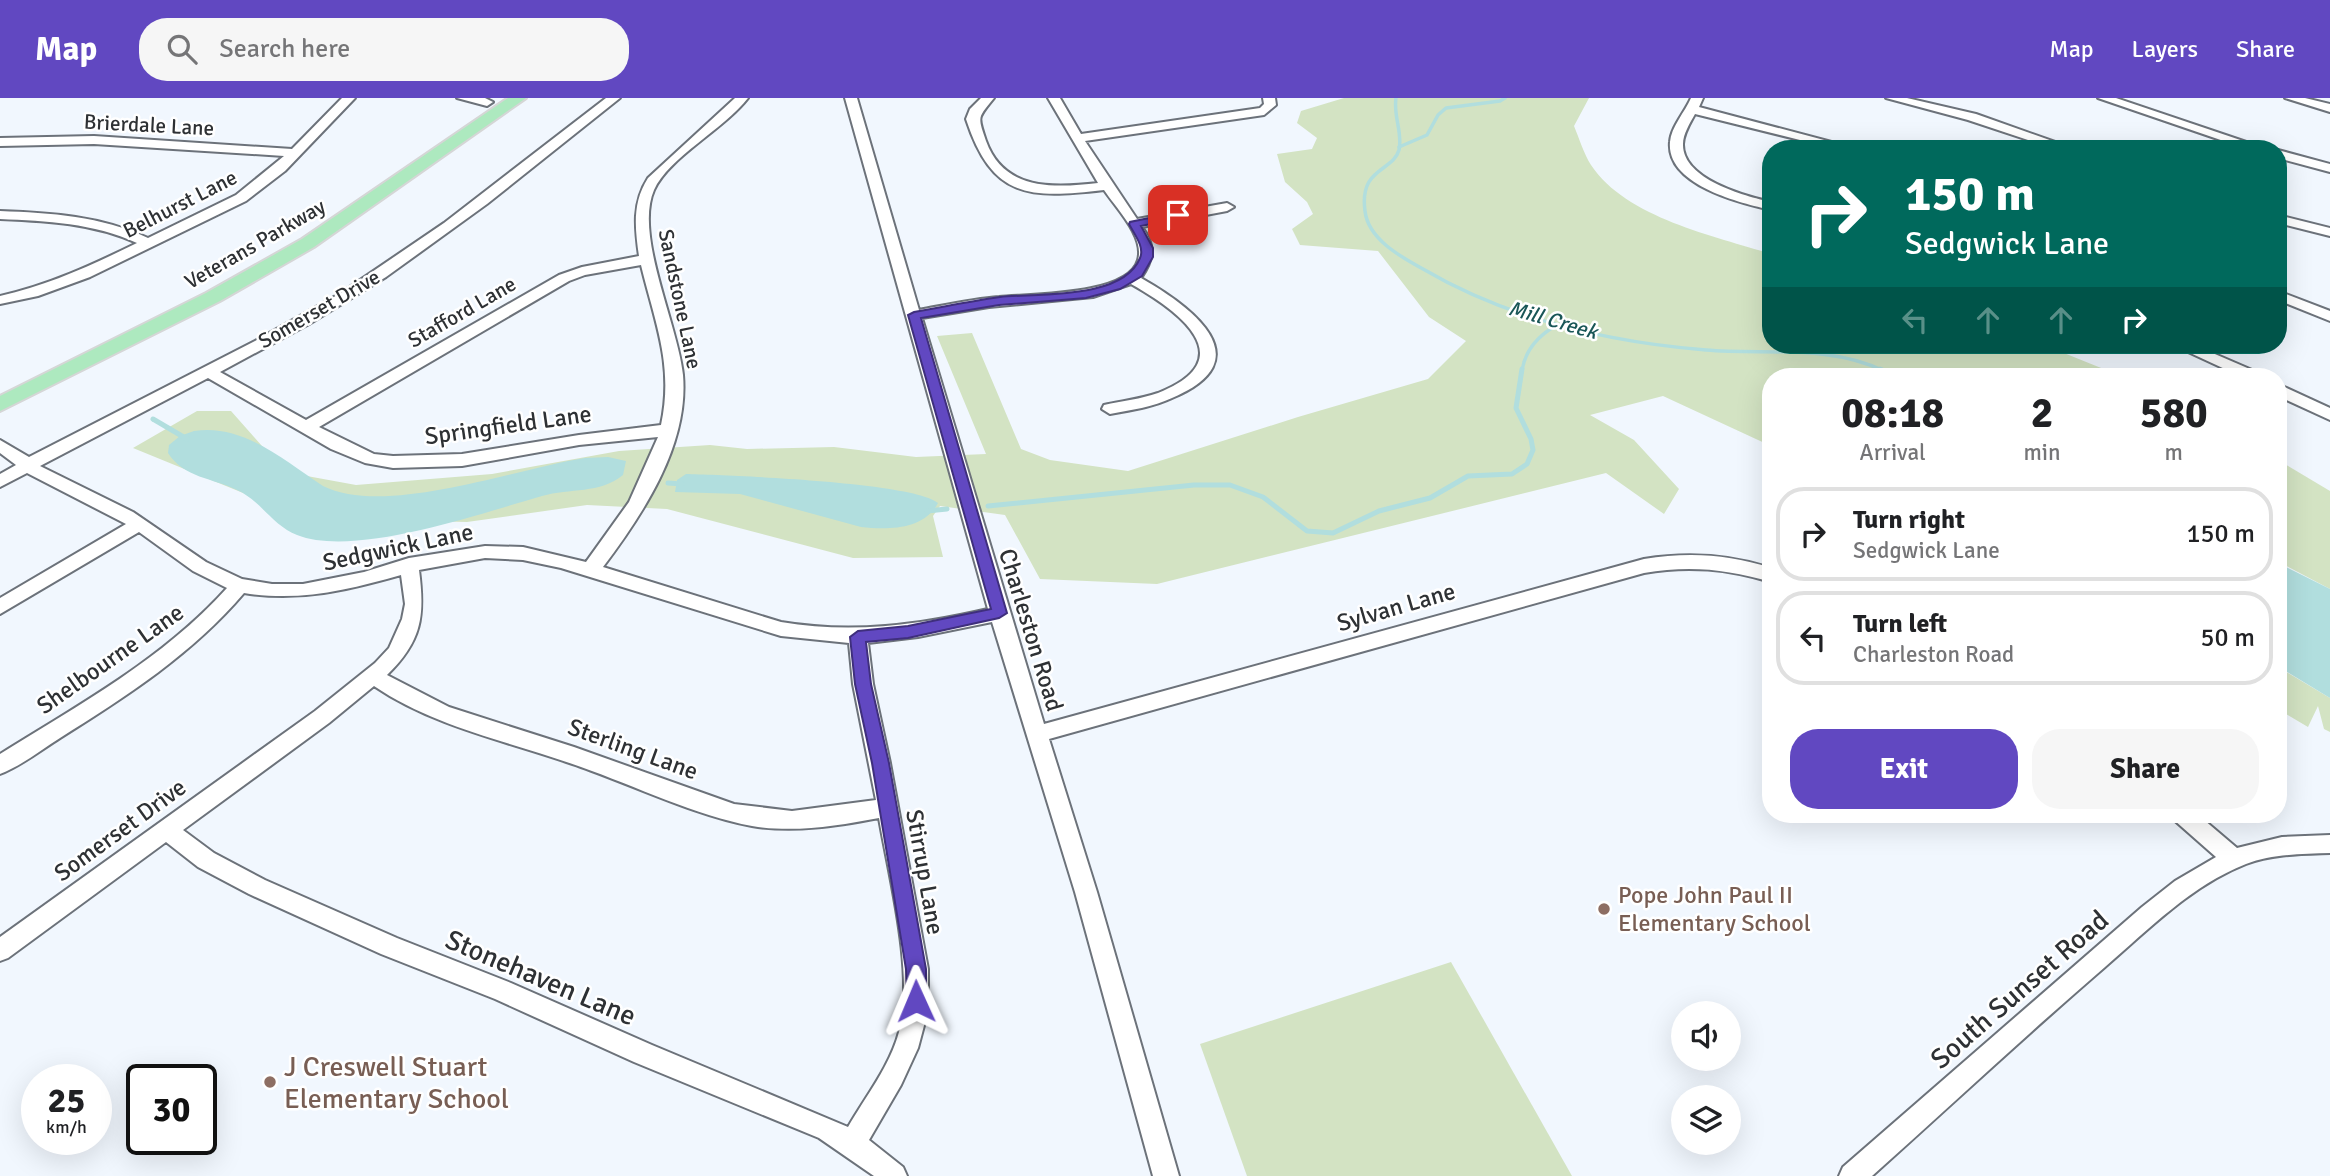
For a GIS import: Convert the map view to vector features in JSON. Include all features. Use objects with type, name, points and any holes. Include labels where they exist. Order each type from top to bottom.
[{"type":"main road","name":"Veterans Parkway","points":[[0,404],[212,297],[308,243],[518,98]]},
{"type":"main road","name":"Veterans Parkway","points":[[0,386],[258,254],[349,197],[490,100]]},
{"type":"street","name":"Belhurst Lane","points":[[0,300],[60,284],[248,194],[295,153],[349,98]]},
{"type":"street","points":[[463,98],[490,100]]},
{"type":"street","name":"Somerset Drive","points":[[0,481],[209,372],[332,304],[394,265],[463,216],[614,98]]},
{"type":"street","name":"Sandstone Lane","points":[[591,569],[629,517],[659,459],[669,430],[675,391],[674,365],[649,259],[642,213],[646,192],[671,162],[742,98]]},
{"type":"street","name":"Charleston Road","points":[[851,98],[999,613],[1086,892],[1166,1176]]},
{"type":"street","points":[[988,98],[974,112],[972,119],[992,166],[1006,179],[1043,190],[1107,186]]},
{"type":"street","points":[[914,315],[992,302],[1086,294],[1116,286],[1131,278],[1144,265],[1147,248],[1135,224],[1107,186],[1054,98]]},
{"type":"street","points":[[1077,138],[1264,111],[1270,105],[1269,98]]},
{"type":"street","points":[[1892,98],[1972,117],[2041,140]]},
{"type":"street","points":[[2104,98],[2233,140]]},
{"type":"street","points":[[2291,98],[2330,108]]},
{"type":"street","points":[[1762,203],[1723,192],[1692,174],[1682,164],[1676,154],[1676,145],[1695,104],[1821,140]]},
{"type":"street","name":"Brierdale Lane","points":[[0,142],[94,140],[295,153]]},
{"type":"street","points":[[2287,156],[2330,168]]},
{"type":"street","points":[[1135,224],[1227,207]]},
{"type":"street","points":[[0,215],[95,223],[116,228],[148,243]]},
{"type":"street","points":[[2287,221],[2330,232]]},
{"type":"street","name":"Stafford Lane","points":[[307,427],[564,278],[582,271],[649,259]]},
{"type":"street","points":[[1110,410],[1155,399],[1186,386],[1205,367],[1209,357],[1210,346],[1206,336],[1193,319],[1131,278]]},
{"type":"street","points":[[2287,299],[2330,316]]},
{"type":"street","points":[[2202,354],[2234,368]]},
{"type":"street","name":"Springfield Lane","points":[[209,372],[353,453],[372,459],[415,463],[462,460],[557,443],[669,430]]},
{"type":"street","points":[[2287,393],[2330,415]]},
{"type":"street","name":"Sedgwick Lane","points":[[0,445],[27,466],[139,524],[201,568],[240,586],[286,592],[314,590],[458,554],[487,552],[540,555],[806,635],[858,637],[908,632],[999,613]]},
{"type":"street","points":[[0,607],[139,524]]},
{"type":"street","name":"Sylvan Lane","points":[[1036,734],[1622,571],[1666,562],[1708,559],[1762,572]]},
{"type":"street","name":"Somerset Drive","points":[[0,950],[322,717],[397,652],[412,619],[414,604],[409,565]]},
{"type":"street","name":"Shelbourne Lane","points":[[0,765],[177,648],[198,632],[240,586]]},
{"type":"street","name":"Stirrup Lane","points":[[852,1144],[900,1060],[911,1032],[916,1001],[916,969],[863,684],[858,637]]},
{"type":"street","name":"Sterling Lane","points":[[373,674],[423,704],[734,813],[761,820],[815,821],[887,807]]},
{"type":"street","points":[[2192,823],[2234,859]]},
{"type":"street","name":"Stonehaven Lane","points":[[166,829],[206,860],[257,887],[389,946],[503,991],[643,1054],[828,1129],[894,1176]]},
{"type":"street","name":"South Sunset Road","points":[[1852,1176],[2045,1002],[2156,908],[2194,880],[2256,850],[2330,844]]},
{"type":"shaded area","points":[[1344,98],[1589,98],[1574,126],[1588,161],[1606,183],[1626,199],[1673,223],[1762,251],[1762,354],[2066,354],[2101,368],[1762,368],[1762,442],[1663,396],[1590,415],[1634,440],[1679,489],[1664,514],[1606,473],[1157,584],[1040,579],[1005,515],[940,506],[933,516],[943,557],[853,558],[667,509],[587,505],[467,522],[304,518],[133,448],[197,411],[231,411],[285,472],[356,485],[492,474],[619,451],[710,445],[747,449],[834,447],[916,457],[986,454],[937,336],[972,333],[1021,449],[1050,460],[1128,471],[1428,379],[1466,341],[1429,317],[1378,251],[1300,245],[1292,229],[1313,214],[1307,202],[1285,182],[1277,154],[1312,149],[1317,138],[1297,123],[1301,111]]},
{"type":"shaded area","points":[[212,430],[246,438],[263,446],[323,486],[349,494],[415,494],[585,458],[608,457],[626,461],[623,475],[595,488],[542,496],[453,522],[384,537],[322,541],[288,531],[245,494],[182,468],[168,453],[169,445],[180,436],[194,431]]},
{"type":"shaded area","points":[[2287,465],[2330,491],[2330,589],[2287,566]]},
{"type":"shaded area","points":[[686,474],[859,485],[922,496],[938,503],[924,519],[915,523],[894,528],[861,527],[740,494],[675,492],[677,480]]},
{"type":"shaded area","points":[[2287,568],[2330,589],[2330,698],[2287,672]]},
{"type":"shaded area","points":[[2287,672],[2330,698],[2330,732],[2324,729],[2318,706],[2308,727],[2287,715]]},
{"type":"shaded area","points":[[1451,962],[1572,1176],[1247,1176],[1200,1044]]},
{"type":"waterway","name":"Mill Creek","points":[[1396,98],[1399,147]]},
{"type":"waterway","points":[[1399,147],[1427,135],[1438,115],[1446,108],[1500,101],[1505,98]]},
{"type":"waterway","name":"Mill Creek","points":[[1399,147],[1396,157],[1372,178],[1364,197],[1367,221],[1379,238],[1396,253],[1456,287],[1557,325]]},
{"type":"waterway","points":[[1522,371],[1526,356],[1534,344],[1544,333],[1557,325]]},
{"type":"waterway","name":"Mill Creek","points":[[1557,325],[1669,346],[1762,352]]},
{"type":"waterway","name":"Mill Creek","points":[[1819,354],[1841,357],[1876,368]]},
{"type":"waterway","points":[[988,506],[1194,485],[1230,485],[1263,497],[1307,531],[1333,533],[1379,511],[1430,498],[1468,476],[1512,474],[1527,464],[1533,450],[1531,439],[1516,408],[1522,369]]},
{"type":"waterway","points":[[153,419],[187,439]]},
{"type":"waterway","points":[[668,483],[682,484]]},
{"type":"waterway","points":[[927,511],[947,509]]},
{"type":"place","name":"Pope John Paul II Elementary School","points":[[1604,909]]},
{"type":"place","name":"J Creswell Stuart Elementary School","points":[[270,1082]]},
{"type":"route","points":[[916,1001],[916,969],[880,763],[863,684],[858,637],[951,625],[999,613],[914,315],[999,301],[1086,294],[1116,286],[1138,273],[1147,257],[1144,239],[1135,224],[1178,215]]}]
